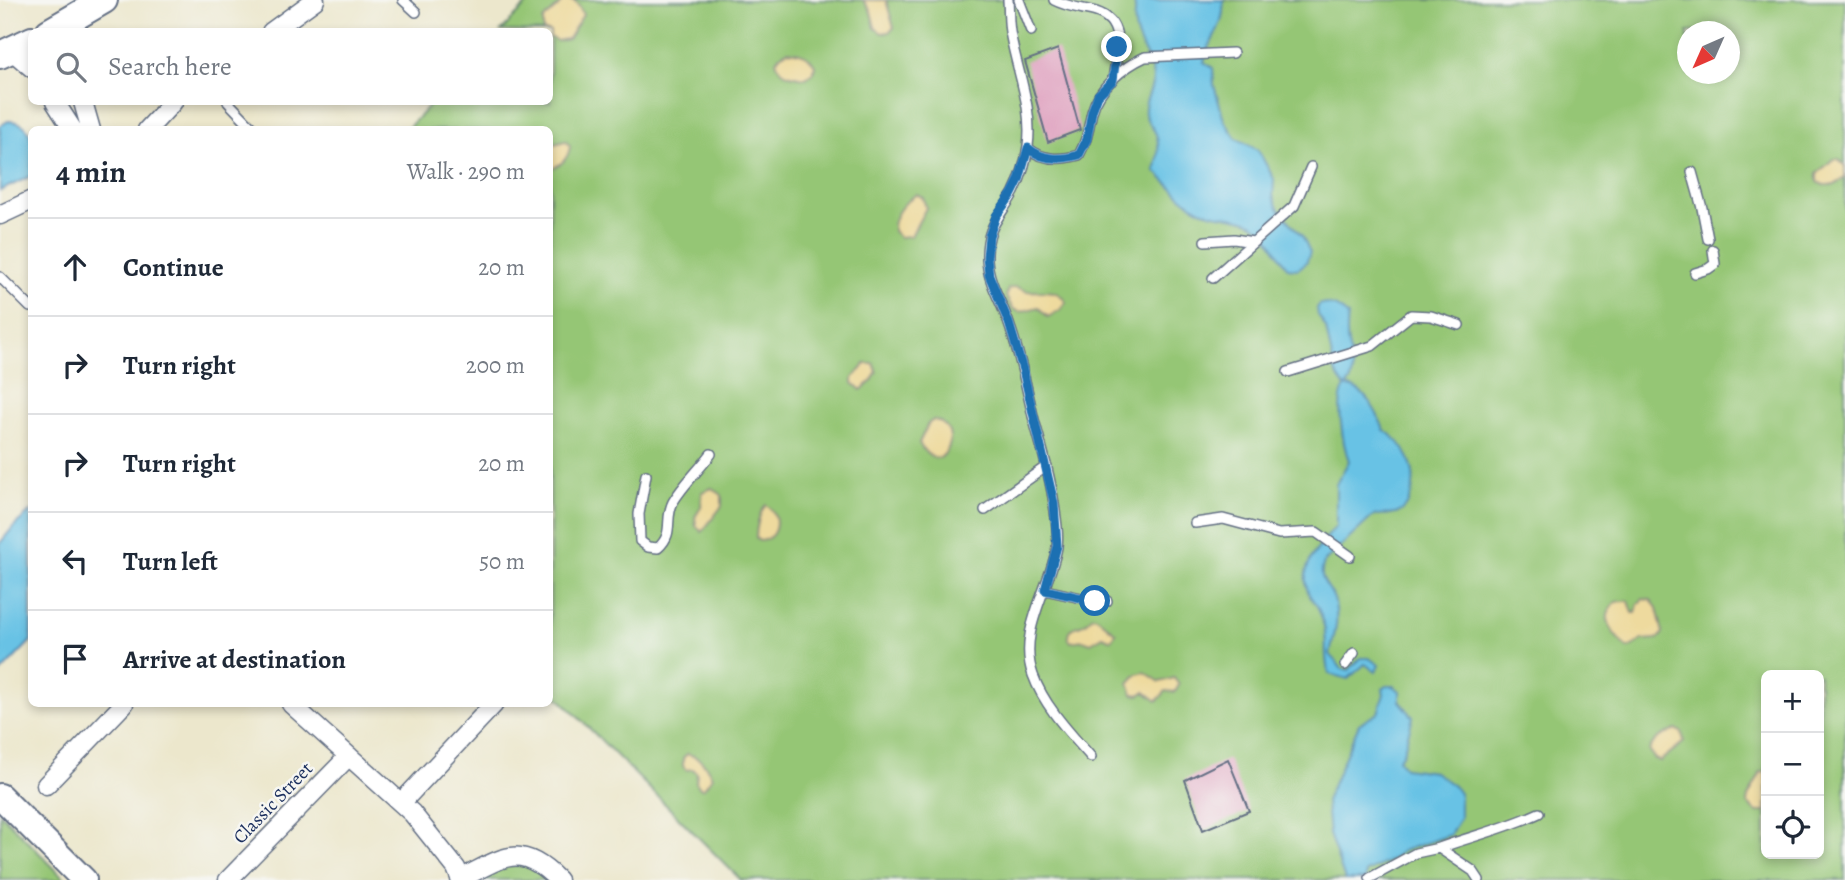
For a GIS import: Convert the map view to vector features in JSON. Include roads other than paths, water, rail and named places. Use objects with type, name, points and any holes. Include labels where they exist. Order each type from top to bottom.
[{"type":"main road","points":[[54,28],[104,0]]},
{"type":"street","points":[[276,28],[315,0]]},
{"type":"street","points":[[57,105],[70,126]]},
{"type":"street","points":[[84,105],[91,126]]},
{"type":"street","points":[[151,126],[170,105]]},
{"type":"street","points":[[0,215],[28,202]]},
{"type":"street","points":[[46,785],[121,707]]},
{"type":"street","points":[[294,707],[412,813],[456,868],[460,879],[504,857],[522,856],[535,860],[558,880]]},
{"type":"street","points":[[401,803],[491,707]]},
{"type":"street","name":"Classic Street","points":[[228,880],[349,756]]},
{"type":"street","points":[[0,796],[83,880]]},
{"type":"lane","points":[[404,0],[416,12]]},
{"type":"lane","points":[[1008,0],[1010,34],[1030,114],[1028,148],[1019,180],[996,216],[989,236],[987,257],[989,275],[1009,323],[1023,370],[1047,466],[1054,503],[1057,546],[1031,630],[1030,656],[1032,674],[1045,700],[1091,757]]},
{"type":"lane","points":[[1019,0],[1031,31]]},
{"type":"lane","points":[[1054,0],[1073,8],[1097,12],[1109,18],[1115,25],[1117,47],[1113,80]]},
{"type":"lane","points":[[1028,148],[1034,154],[1049,158],[1064,160],[1079,155],[1087,139],[1098,95],[1113,80],[1146,57],[1233,53]]},
{"type":"lane","points":[[231,105],[251,126]]},
{"type":"lane","points":[[1213,278],[1294,206],[1311,167]]},
{"type":"lane","points":[[1692,172],[1708,239]]},
{"type":"lane","points":[[1205,241],[1257,239]]},
{"type":"lane","points":[[1695,273],[1715,264],[1713,250]]},
{"type":"lane","points":[[0,276],[28,305]]},
{"type":"lane","points":[[1288,372],[1372,346],[1412,315],[1431,316],[1459,325]]},
{"type":"lane","points":[[646,475],[639,514],[640,541],[649,547],[658,548],[667,540],[674,500],[711,454]]},
{"type":"lane","points":[[985,510],[1047,466]]},
{"type":"lane","points":[[1195,523],[1223,519],[1279,534],[1316,532],[1350,556]]},
{"type":"lane","points":[[1045,590],[1107,601]]},
{"type":"lane","points":[[1345,665],[1354,653]]},
{"type":"lane","points":[[1370,878],[1416,853],[1507,827],[1539,813]]},
{"type":"lane","points":[[1439,848],[1452,854],[1473,871],[1479,880]]},
{"type":"water","points":[[1133,0],[1223,0],[1220,25],[1204,62],[1213,68],[1214,85],[1224,120],[1236,138],[1258,150],[1274,179],[1273,196],[1278,208],[1303,237],[1310,252],[1306,263],[1298,269],[1288,268],[1257,226],[1242,219],[1201,210],[1182,197],[1155,171],[1157,138],[1146,117],[1145,109],[1153,78],[1150,64],[1136,33]]},
{"type":"water","points":[[8,121],[18,122],[28,131],[28,177],[0,191],[0,126]]},
{"type":"water","points":[[1320,304],[1336,307],[1348,316],[1347,337],[1352,378],[1346,387],[1359,391],[1370,402],[1384,430],[1399,442],[1409,458],[1413,477],[1411,495],[1403,510],[1395,514],[1372,517],[1324,562],[1323,580],[1333,597],[1336,611],[1336,629],[1330,654],[1342,669],[1349,670],[1361,658],[1369,658],[1379,665],[1376,672],[1365,664],[1348,679],[1329,674],[1324,626],[1306,582],[1306,573],[1313,556],[1336,526],[1336,484],[1349,461],[1340,412],[1345,387],[1335,372],[1326,328],[1318,315],[1317,308]]},
{"type":"water","points":[[28,514],[28,644],[0,673],[0,543]]},
{"type":"water","points":[[1394,686],[1400,691],[1400,701],[1413,717],[1403,753],[1398,760],[1405,768],[1434,772],[1453,785],[1460,795],[1460,818],[1450,835],[1402,851],[1390,861],[1366,872],[1365,880],[1345,880],[1329,834],[1326,801],[1359,724],[1378,713],[1383,689]]}]
